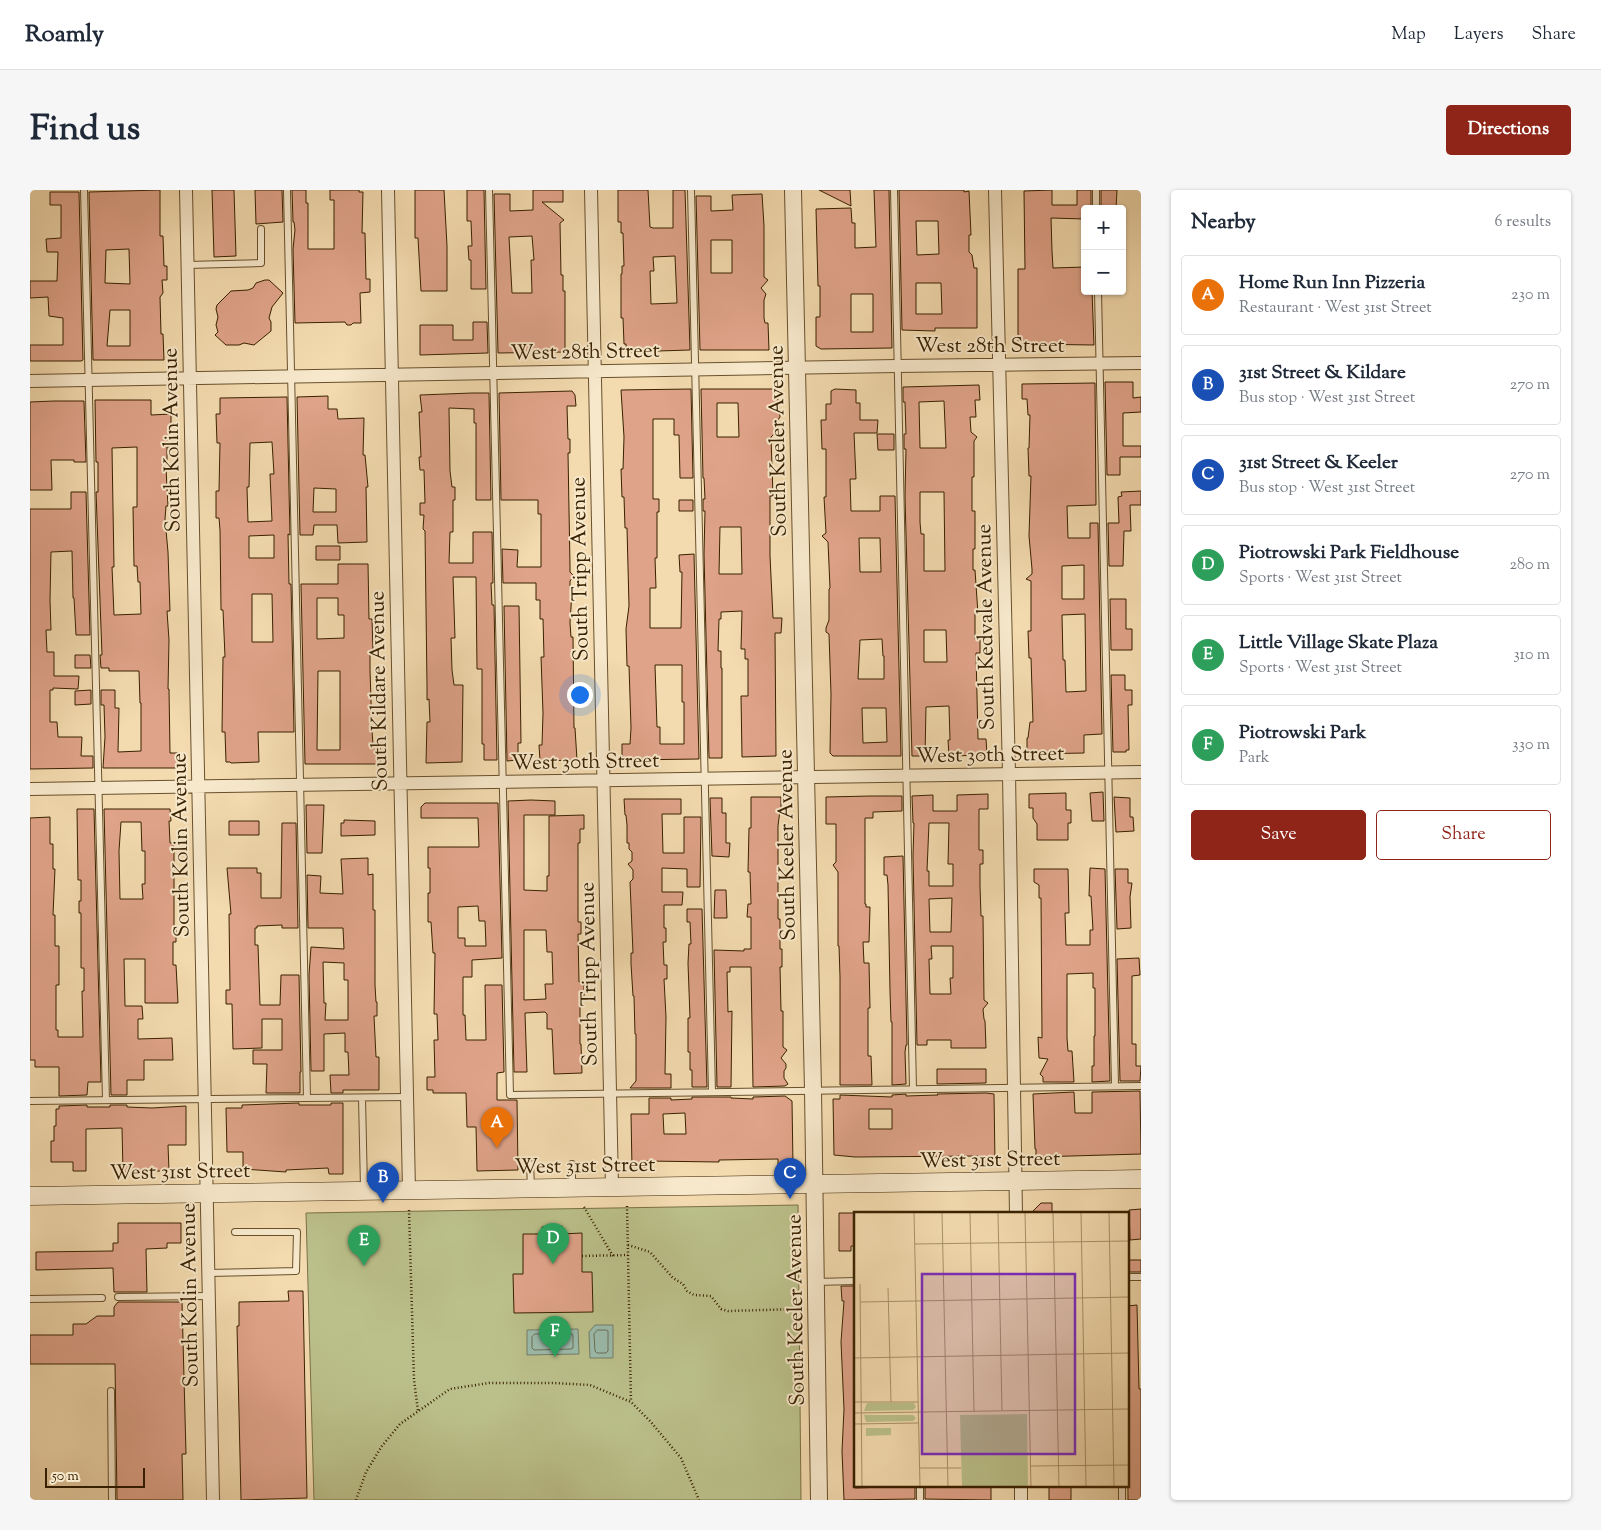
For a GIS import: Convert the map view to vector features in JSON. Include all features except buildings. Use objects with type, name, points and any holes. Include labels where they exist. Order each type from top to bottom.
[{"type":"main road","name":"West 31st Street","points":[[30,1196],[1141,1179]]},
{"type":"street","name":"South Kolin Avenue","points":[[186,190],[212,1500]]},
{"type":"street","name":"South Kildare Avenue","points":[[388,190],[409,1190]]},
{"type":"street","name":"South Tripp Avenue","points":[[591,190],[612,1187]]},
{"type":"street","name":"South Keeler Avenue","points":[[793,190],[813,1090],[819,1500]]},
{"type":"street","name":"South Kedvale Avenue","points":[[995,190],[1009,774],[1016,1212]]},
{"type":"street","name":"West 28th Street","points":[[30,381],[1141,363]]},
{"type":"street","name":"West 30th Street","points":[[30,789],[1141,772]]},
{"type":"lane","points":[[84,190],[106,1100]]},
{"type":"lane","points":[[287,190],[307,1098]]},
{"type":"lane","points":[[489,190],[510,1095],[1141,1086]]},
{"type":"lane","points":[[691,190],[712,1092]]},
{"type":"lane","points":[[894,190],[913,1089]]},
{"type":"lane","points":[[1096,190],[1096,205]]},
{"type":"lane","points":[[187,265],[261,263],[260,229]]},
{"type":"lane","points":[[1098,295],[1115,1086]]},
{"type":"lane","points":[[30,1101],[407,1097]]},
{"type":"lane","points":[[362,1098],[364,1191]]},
{"type":"lane","points":[[530,1164],[531,1188]]},
{"type":"lane","points":[[572,1164],[572,1188]]},
{"type":"lane","points":[[208,1273],[296,1271],[297,1232],[235,1232]]},
{"type":"lane","points":[[1128,1277],[1141,1277]]},
{"type":"lane","points":[[816,1282],[854,1281]]},
{"type":"lane","points":[[118,1297],[209,1296]]},
{"type":"lane","points":[[30,1299],[102,1298]]},
{"type":"lane","points":[[111,1391],[112,1500]]},
{"type":"path","points":[[627,1206],[631,1402]]},
{"type":"path","points":[[584,1207],[613,1256]]},
{"type":"path","points":[[409,1210],[414,1380],[418,1411]]},
{"type":"path","points":[[628,1245],[650,1252],[673,1278],[683,1284],[688,1291],[694,1295],[711,1296],[721,1309],[728,1311],[798,1309]]},
{"type":"path","points":[[582,1256],[628,1255]]},
{"type":"path","points":[[356,1500],[366,1472],[382,1446],[400,1424],[450,1389],[490,1383],[554,1383],[590,1386],[631,1402],[650,1421],[681,1458],[699,1500]]},
{"type":"green space","points":[[798,1205],[801,1500],[314,1500],[306,1213]]},
{"type":"water","points":[[595,1325],[613,1325],[613,1358],[590,1358],[589,1332]]},
{"type":"water","points":[[578,1329],[579,1354],[527,1355],[527,1330]]},
{"type":"place","name":"Home Run Inn Pizzeria","points":[[497,1148]]},
{"type":"place","name":"31st Street & Keeler","points":[[790,1199]]},
{"type":"place","name":"31st Street & Kildare","points":[[383,1203]]},
{"type":"place","name":"Piotrowski Park Fieldhouse","points":[[553,1264]]},
{"type":"place","name":"Little Village Skate Plaza","points":[[364,1266]]},
{"type":"place","name":"Piotrowski Park","points":[[555,1357]]}]
